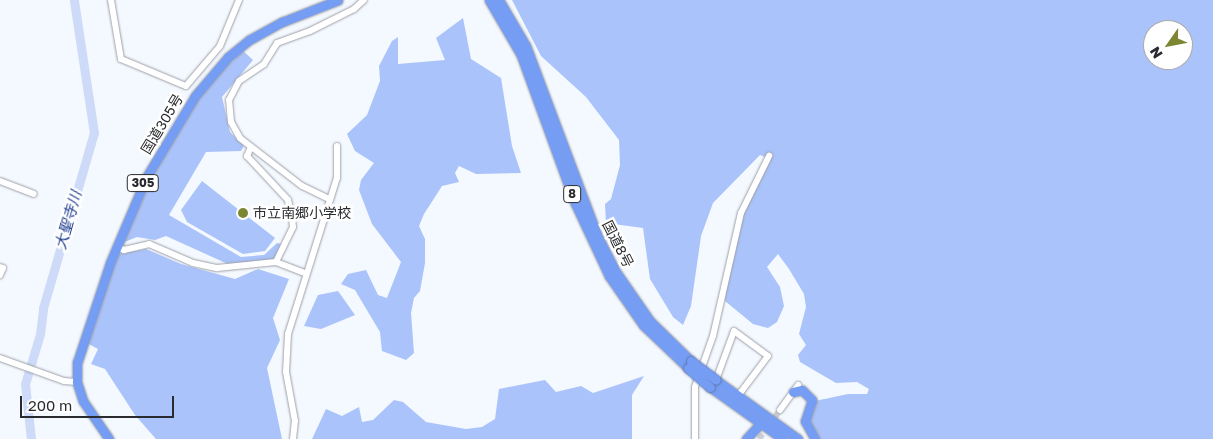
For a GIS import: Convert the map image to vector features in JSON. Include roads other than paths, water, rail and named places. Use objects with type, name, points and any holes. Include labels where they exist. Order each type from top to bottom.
[{"type":"highway","name":"国道305号","points":[[109,439],[87,408],[77,382],[82,341],[117,247],[147,176],[211,74],[249,40],[282,22],[338,0]]},
{"type":"highway","name":"国道8号","points":[[489,0],[521,56],[575,203],[609,276],[643,324],[760,424],[783,439]]},
{"type":"highway","name":"国道8号","points":[[499,0],[526,46],[597,235],[614,269],[650,321],[689,364]]},
{"type":"highway","name":"国道8号","points":[[713,384],[738,396],[798,439]]},
{"type":"highway","points":[[796,388],[802,390],[812,400],[804,418],[815,439]]},
{"type":"highway","points":[[746,439],[760,424]]},
{"type":"street","points":[[111,0],[120,59],[186,86],[220,46],[239,0]]},
{"type":"street","points":[[329,199],[302,186],[251,147],[236,132],[230,117],[229,100],[239,81],[264,64],[281,40],[310,31],[354,9],[364,0]]},
{"type":"street","points":[[293,439],[295,421],[286,372],[288,334],[305,273],[337,178],[337,146]]},
{"type":"street","points":[[251,147],[247,156],[288,200],[292,218],[293,227],[276,262]]},
{"type":"street","points":[[695,439],[695,387],[713,336],[741,213],[769,156]]},
{"type":"street","points":[[0,181],[34,194]]},
{"type":"street","points":[[117,247],[124,250],[149,244],[193,263],[222,269],[276,262],[305,273]]},
{"type":"street","points":[[0,267],[3,268],[0,275]]},
{"type":"street","points":[[713,384],[734,330],[768,356],[738,396]]},
{"type":"street","points":[[0,358],[64,382],[77,382]]},
{"type":"street","points":[[780,410],[796,388]]},
{"type":"waterway","name":"大聖寺川","points":[[31,439],[25,384],[40,334],[43,308],[94,133],[74,0]]},
{"type":"tunnel","points":[[759,439],[780,410]]},
{"type":"place","name":"市立南郷小学校","points":[[243,213]]}]
